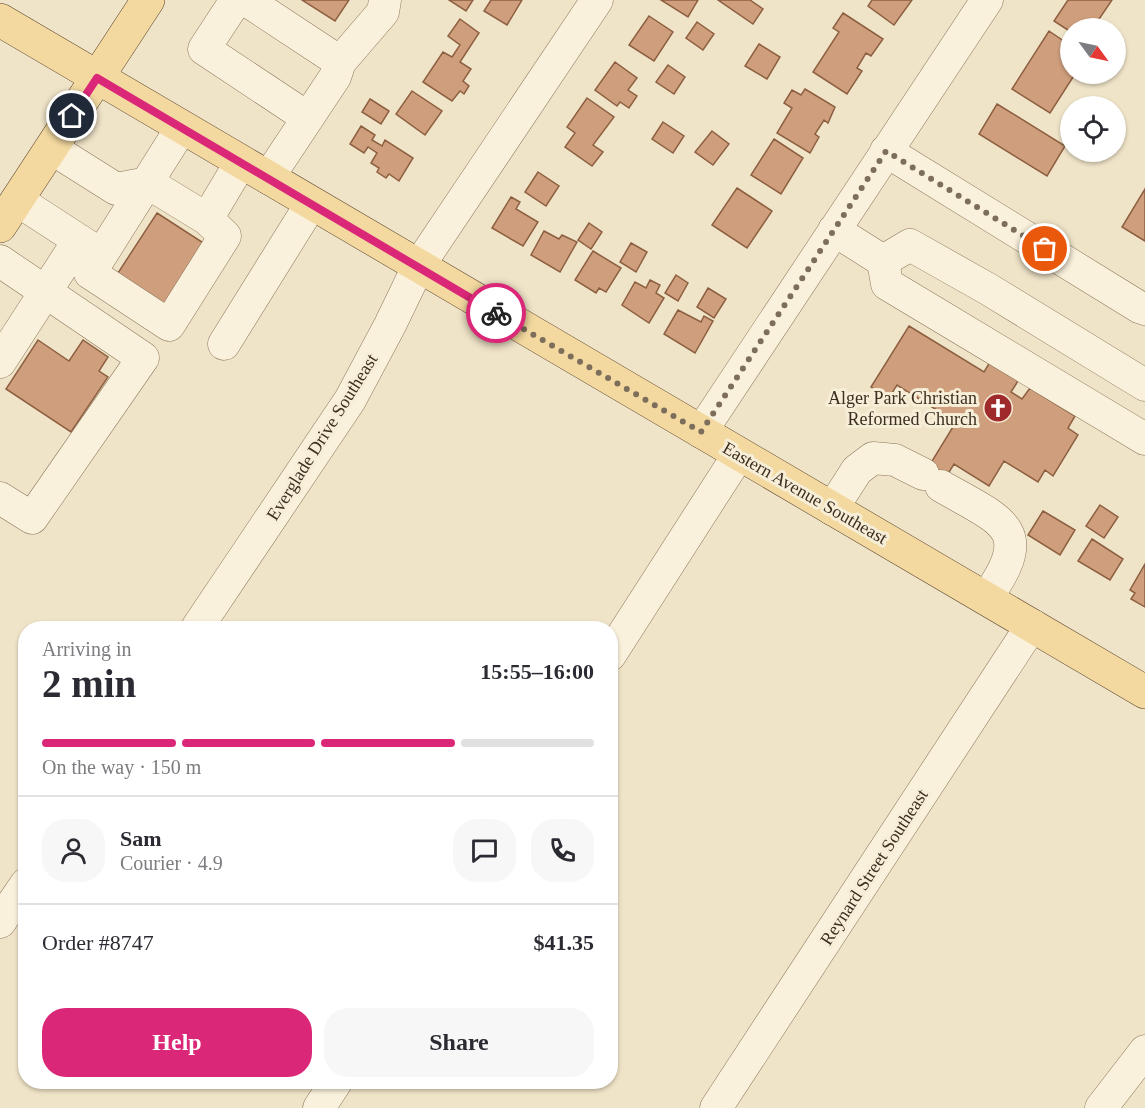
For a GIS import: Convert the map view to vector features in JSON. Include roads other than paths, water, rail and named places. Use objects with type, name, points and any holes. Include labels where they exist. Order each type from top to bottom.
[{"type":"main road","points":[[9,213],[148,0]]},
{"type":"main road","name":"Eastern Avenue Southeast","points":[[0,20],[1145,692]]},
{"type":"street","points":[[236,0],[204,49],[308,118]]},
{"type":"street","points":[[246,0],[340,62]]},
{"type":"street","points":[[207,219],[308,118],[336,77],[340,62],[384,12],[385,0]]},
{"type":"street","name":"Everglade Drive Southeast","points":[[202,621],[350,400],[418,267],[597,0]]},
{"type":"street","points":[[701,432],[987,0]]},
{"type":"street","points":[[0,362],[46,292],[90,248],[148,183],[182,127]]},
{"type":"street","points":[[51,147],[116,189],[148,183],[207,219],[225,236],[169,325],[90,273],[90,248]]},
{"type":"street","points":[[886,151],[1145,309]]},
{"type":"street","points":[[224,344],[311,204]]},
{"type":"street","points":[[9,213],[90,248]]},
{"type":"street","points":[[834,230],[883,261],[887,284],[1145,439]]},
{"type":"street","points":[[883,261],[910,245],[988,289],[1145,385]]},
{"type":"street","points":[[0,261],[142,358],[32,519],[0,498]]},
{"type":"street","points":[[618,642],[739,454]]},
{"type":"street","points":[[832,509],[857,470],[873,458],[895,460],[932,480],[997,520],[1009,534],[1012,548],[1003,574],[986,598]]},
{"type":"street","name":"Reynard Street Southeast","points":[[716,1108],[1032,625]]},
{"type":"street","points":[[0,922],[18,896]]},
{"type":"street","points":[[1101,1108],[1145,1051]]},
{"type":"street","points":[[319,1108],[331,1089]]},
{"type":"place","name":"Alger Park Christian Reformed Church","points":[[998,408]]}]
